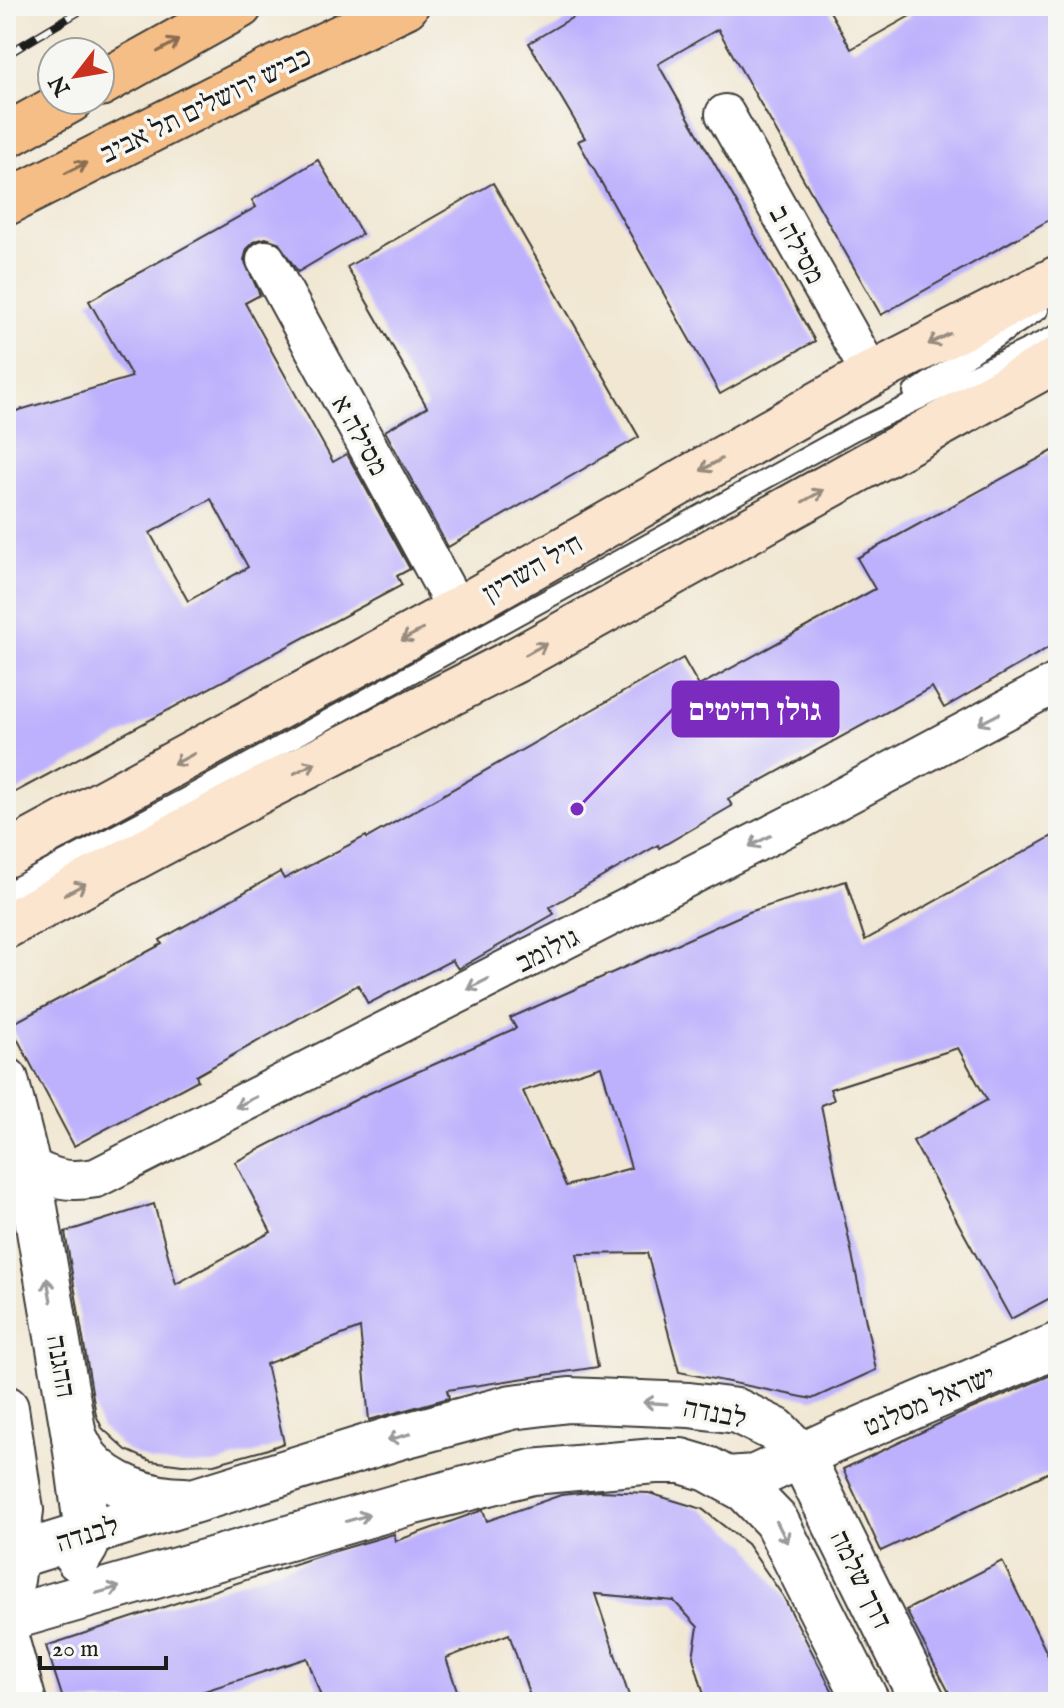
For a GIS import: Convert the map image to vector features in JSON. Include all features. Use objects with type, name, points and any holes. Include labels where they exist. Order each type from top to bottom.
[{"type":"highway","points":[[116,75],[240,6]]},
{"type":"highway","name":"כביש ירושלים תל אביב","points":[[6,203],[246,82],[406,6]]},
{"type":"highway","points":[[6,136],[42,116]]},
{"type":"main road","name":"חיל השריון","points":[[6,855],[457,610],[871,374],[1058,278]]},
{"type":"main road","points":[[6,926],[267,787],[514,661],[1058,359]]},
{"type":"street","name":"מסילה ב","points":[[725,114],[871,374]]},
{"type":"street","name":"מסילה א","points":[[266,260],[457,610]]},
{"type":"street","name":"גולומב","points":[[28,1166],[52,1178],[75,1182],[96,1178],[796,822],[1058,682]]},
{"type":"street","name":"ההגנה","points":[[6,1080],[28,1166],[74,1436],[87,1533]]},
{"type":"street","name":"ישראל מסלנט","points":[[801,1455],[1058,1345]]},
{"type":"street","name":"לבנדה","points":[[11,1557],[399,1437],[512,1407],[569,1400],[663,1403],[737,1411],[776,1430],[801,1455]]},
{"type":"street","points":[[6,1408],[21,1510],[11,1557],[6,1609]]},
{"type":"street","points":[[74,1436],[87,1458],[105,1475],[121,1484],[157,1498],[196,1500]]},
{"type":"street","points":[[727,1479],[755,1477],[801,1455]]},
{"type":"street","name":"דרך שלמה","points":[[801,1455],[923,1702]]},
{"type":"street","name":"לבנדה","points":[[6,1618],[410,1503],[532,1472],[681,1461],[727,1479]]},
{"type":"street","name":"דרך שלמה","points":[[727,1479],[754,1496],[776,1521],[867,1702]]},
{"type":"street","points":[[6,1618],[53,1586],[72,1568],[86,1546],[87,1533]]},
{"type":"street","points":[[6,1627],[27,1702]]},
{"type":"lane","points":[[853,431],[1058,298]]},
{"type":"lane","points":[[6,892],[183,799],[853,431],[1058,334]]},
{"type":"building","points":[[592,6],[827,6],[851,49],[910,16],[904,6],[1058,6],[1058,215],[881,315],[718,29],[658,64],[815,341],[720,394],[578,141],[585,138],[529,43]]},
{"type":"building","points":[[318,160],[362,234],[298,272],[278,242],[266,238],[255,241],[247,249],[244,260],[260,295],[245,303],[333,462],[347,454],[410,569],[397,576],[402,585],[6,797],[6,414],[132,377],[89,301],[256,207],[252,200]],"holes":[[[211,499],[248,567],[188,601],[150,533]]]},
{"type":"building","points":[[493,183],[639,437],[448,547],[385,431],[427,407],[347,267]]},
{"type":"building","points":[[1058,448],[1058,642],[944,708],[932,687],[728,799],[732,806],[550,907],[554,914],[458,969],[452,960],[368,1004],[358,985],[196,1076],[198,1080],[74,1146],[10,1025],[162,944],[160,940],[280,872],[284,879],[367,838],[683,658],[699,686],[875,589],[857,558]]},
{"type":"building","points":[[1058,833],[1058,1294],[1011,1319],[913,1141],[987,1100],[958,1048],[830,1089],[834,1100],[821,1105],[876,1370],[812,1399],[679,1372],[647,1253],[577,1254],[598,1367],[447,1390],[449,1398],[369,1420],[360,1328],[266,1364],[284,1443],[214,1464],[182,1465],[151,1461],[126,1450],[102,1428],[96,1415],[65,1232],[154,1204],[176,1284],[271,1232],[235,1162],[363,1096],[516,1028],[510,1018],[749,912],[846,881],[865,940]],"holes":[[[601,1066],[631,1168],[566,1186],[523,1091]]]},
{"type":"building","points":[[1058,1372],[1058,1468],[881,1551],[843,1469]]},
{"type":"building","points":[[599,1491],[649,1493],[702,1509],[747,1544],[783,1596],[838,1702],[706,1702],[693,1657],[698,1627],[674,1601],[595,1594],[631,1702],[532,1702],[509,1634],[446,1658],[461,1702],[323,1702],[307,1658],[170,1702],[64,1702],[46,1646],[394,1534],[396,1541],[483,1510],[487,1521],[561,1495]]},
{"type":"building","points":[[1002,1561],[1058,1676],[1058,1692],[1036,1702],[954,1702],[906,1610]]},
{"type":"railway","points":[[6,55],[88,6]]},
{"type":"place","name":"גולן רהיטים","points":[[577,809]]}]
